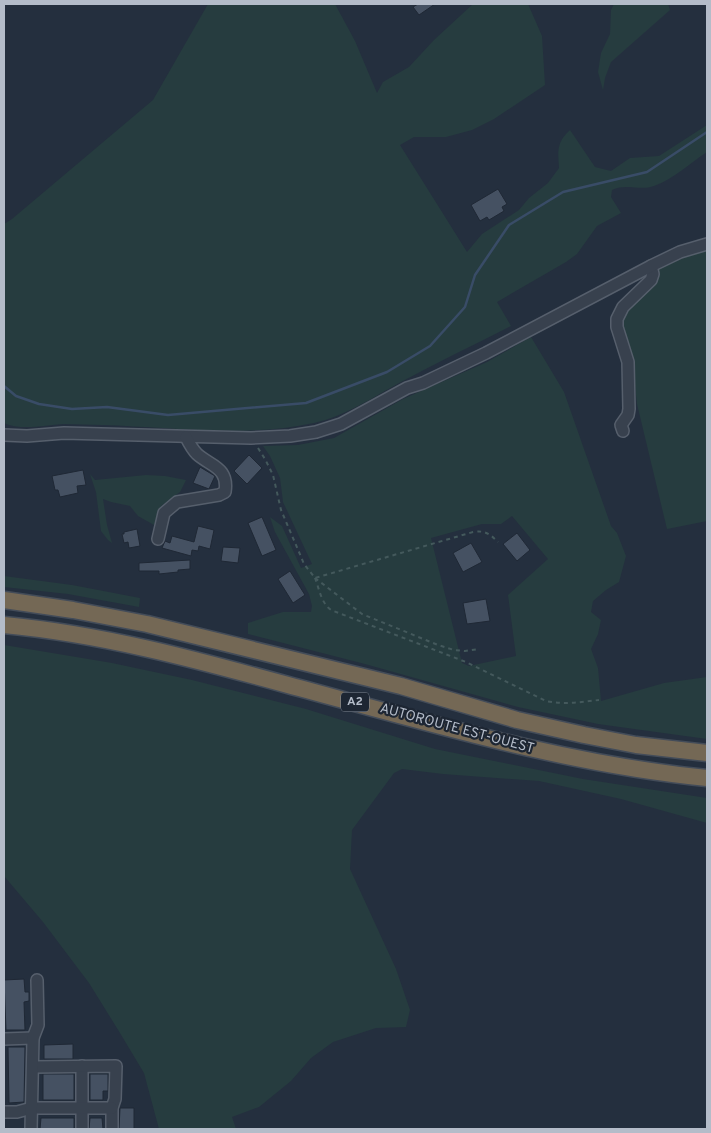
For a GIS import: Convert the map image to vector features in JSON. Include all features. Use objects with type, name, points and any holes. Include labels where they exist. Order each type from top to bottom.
[{"type":"highway","name":"AUTOROUTE EST-OUEST","points":[[4,600],[148,624],[401,686],[517,720],[584,735],[636,745],[707,754]]},
{"type":"highway","name":"AUTOROUTE EST-OUEST","points":[[4,625],[157,650],[498,741],[608,764],[707,778]]},
{"type":"street","points":[[4,435],[27,436],[64,433],[251,438],[290,436],[316,432],[341,424],[393,395],[486,353],[680,252],[707,244]]},
{"type":"street","points":[[623,431],[621,425],[628,415],[629,409],[628,362],[617,327],[617,320],[623,307],[651,280],[653,276],[651,266]]},
{"type":"street","points":[[158,539],[164,513],[177,502],[219,495],[225,492],[226,485],[223,473],[198,455],[186,437]]},
{"type":"street","points":[[32,1129],[34,1038],[38,1025],[37,980]]},
{"type":"street","points":[[4,1039],[34,1038]]},
{"type":"street","points":[[82,1066],[82,1129]]},
{"type":"street","points":[[33,1067],[116,1066],[112,1129]]},
{"type":"street","points":[[4,1112],[17,1112],[32,1108],[112,1108]]},
{"type":"path","points":[[251,438],[266,459],[273,475],[280,510],[307,568],[315,578],[334,591],[352,608],[371,619],[454,650],[479,649]]},
{"type":"path","points":[[315,578],[473,532],[481,531],[489,534],[498,542]]},
{"type":"path","points":[[315,578],[323,600],[331,610],[466,662],[546,701],[577,703],[599,700]]},
{"type":"green space","points":[[208,4],[335,4],[355,41],[377,93],[383,82],[409,67],[434,40],[473,4],[528,4],[542,36],[545,85],[494,119],[472,130],[446,137],[414,137],[400,145],[467,252],[482,234],[519,210],[529,198],[548,183],[559,168],[558,152],[560,143],[570,130],[595,167],[611,171],[630,158],[659,156],[707,125],[707,152],[675,175],[654,186],[644,188],[622,187],[612,190],[611,197],[621,213],[597,226],[577,254],[566,262],[497,302],[511,326],[337,416],[314,423],[288,427],[235,431],[69,424],[18,427],[4,423],[4,224],[153,100]]},
{"type":"green space","points":[[614,4],[668,4],[670,10],[611,62],[603,90],[598,72],[601,53],[610,34],[611,10]]},
{"type":"green space","points":[[707,250],[707,521],[667,529],[637,404],[632,359],[621,326],[622,317],[658,279],[657,269],[683,257]]},
{"type":"green space","points":[[531,337],[564,392],[611,526],[617,533],[626,556],[619,582],[593,601],[591,612],[601,620],[598,634],[591,649],[598,668],[601,701],[664,683],[707,677],[707,739],[598,724],[518,707],[365,664],[248,634],[248,623],[283,612],[311,612],[312,606],[309,594],[275,532],[270,517],[282,526],[301,568],[312,564],[283,502],[280,478],[263,446],[298,445],[334,438],[403,399],[487,362]],"holes":[[[512,516],[548,559],[508,595],[516,656],[469,666],[462,663],[431,538],[482,524],[501,524]]]},
{"type":"green space","points":[[90,474],[95,480],[146,475],[186,480],[180,492],[161,506],[154,525],[138,516],[130,506],[103,499],[112,543],[101,531],[96,492]]},
{"type":"green space","points":[[4,576],[72,585],[140,598],[139,607],[68,594],[4,587]]},
{"type":"green space","points":[[4,645],[112,663],[192,680],[306,709],[435,749],[583,779],[707,798],[707,823],[621,799],[539,781],[402,769],[394,773],[352,830],[350,869],[396,969],[410,1010],[406,1027],[376,1028],[333,1042],[311,1058],[291,1081],[259,1107],[232,1117],[236,1129],[159,1129],[144,1073],[120,1033],[89,983],[43,922],[4,876]]},
{"type":"building","points":[[418,4],[435,4],[419,15],[413,7]]},
{"type":"building","points":[[498,189],[507,204],[502,207],[504,211],[489,220],[487,217],[480,221],[471,205]]},
{"type":"building","points":[[249,455],[262,468],[247,484],[234,471]]},
{"type":"building","points":[[200,467],[215,476],[209,489],[193,483]]},
{"type":"building","points":[[83,470],[86,485],[77,486],[78,493],[60,497],[58,490],[55,490],[52,476]]},
{"type":"building","points":[[262,517],[276,550],[262,556],[248,523]]},
{"type":"building","points":[[198,526],[214,530],[210,549],[199,546],[198,551],[192,550],[191,556],[162,548],[165,541],[170,543],[172,536],[194,542]]},
{"type":"building","points":[[137,529],[140,546],[129,548],[128,542],[124,543],[122,534]]},
{"type":"building","points":[[517,533],[530,550],[517,561],[503,544]]},
{"type":"building","points":[[471,543],[482,562],[463,572],[453,553]]},
{"type":"building","points":[[223,547],[240,548],[238,563],[221,561]]},
{"type":"building","points":[[190,560],[190,569],[178,570],[178,572],[159,574],[159,571],[139,571],[139,563]]},
{"type":"building","points":[[290,571],[305,595],[293,603],[278,579]]},
{"type":"building","points":[[486,599],[490,621],[467,624],[463,603]]},
{"type":"building","points":[[24,979],[25,992],[29,992],[29,1001],[24,1002],[25,1030],[6,1030],[4,980]]},
{"type":"building","points":[[73,1044],[73,1059],[44,1059],[44,1045]]},
{"type":"building","points":[[8,1047],[25,1047],[24,1102],[9,1103]]},
{"type":"building","points":[[43,1074],[74,1074],[74,1100],[43,1100]]},
{"type":"building","points":[[90,1074],[108,1074],[108,1091],[103,1091],[103,1100],[90,1100]]},
{"type":"building","points":[[120,1108],[134,1108],[134,1129],[119,1129]]},
{"type":"building","points":[[41,1118],[74,1118],[74,1129],[40,1129]]},
{"type":"building","points":[[90,1118],[102,1118],[103,1129],[89,1129]]},
{"type":"waterway","points":[[4,386],[16,396],[39,404],[72,409],[107,407],[168,415],[306,403],[387,372],[430,346],[465,307],[475,275],[509,225],[563,192],[647,172],[707,132]]}]
